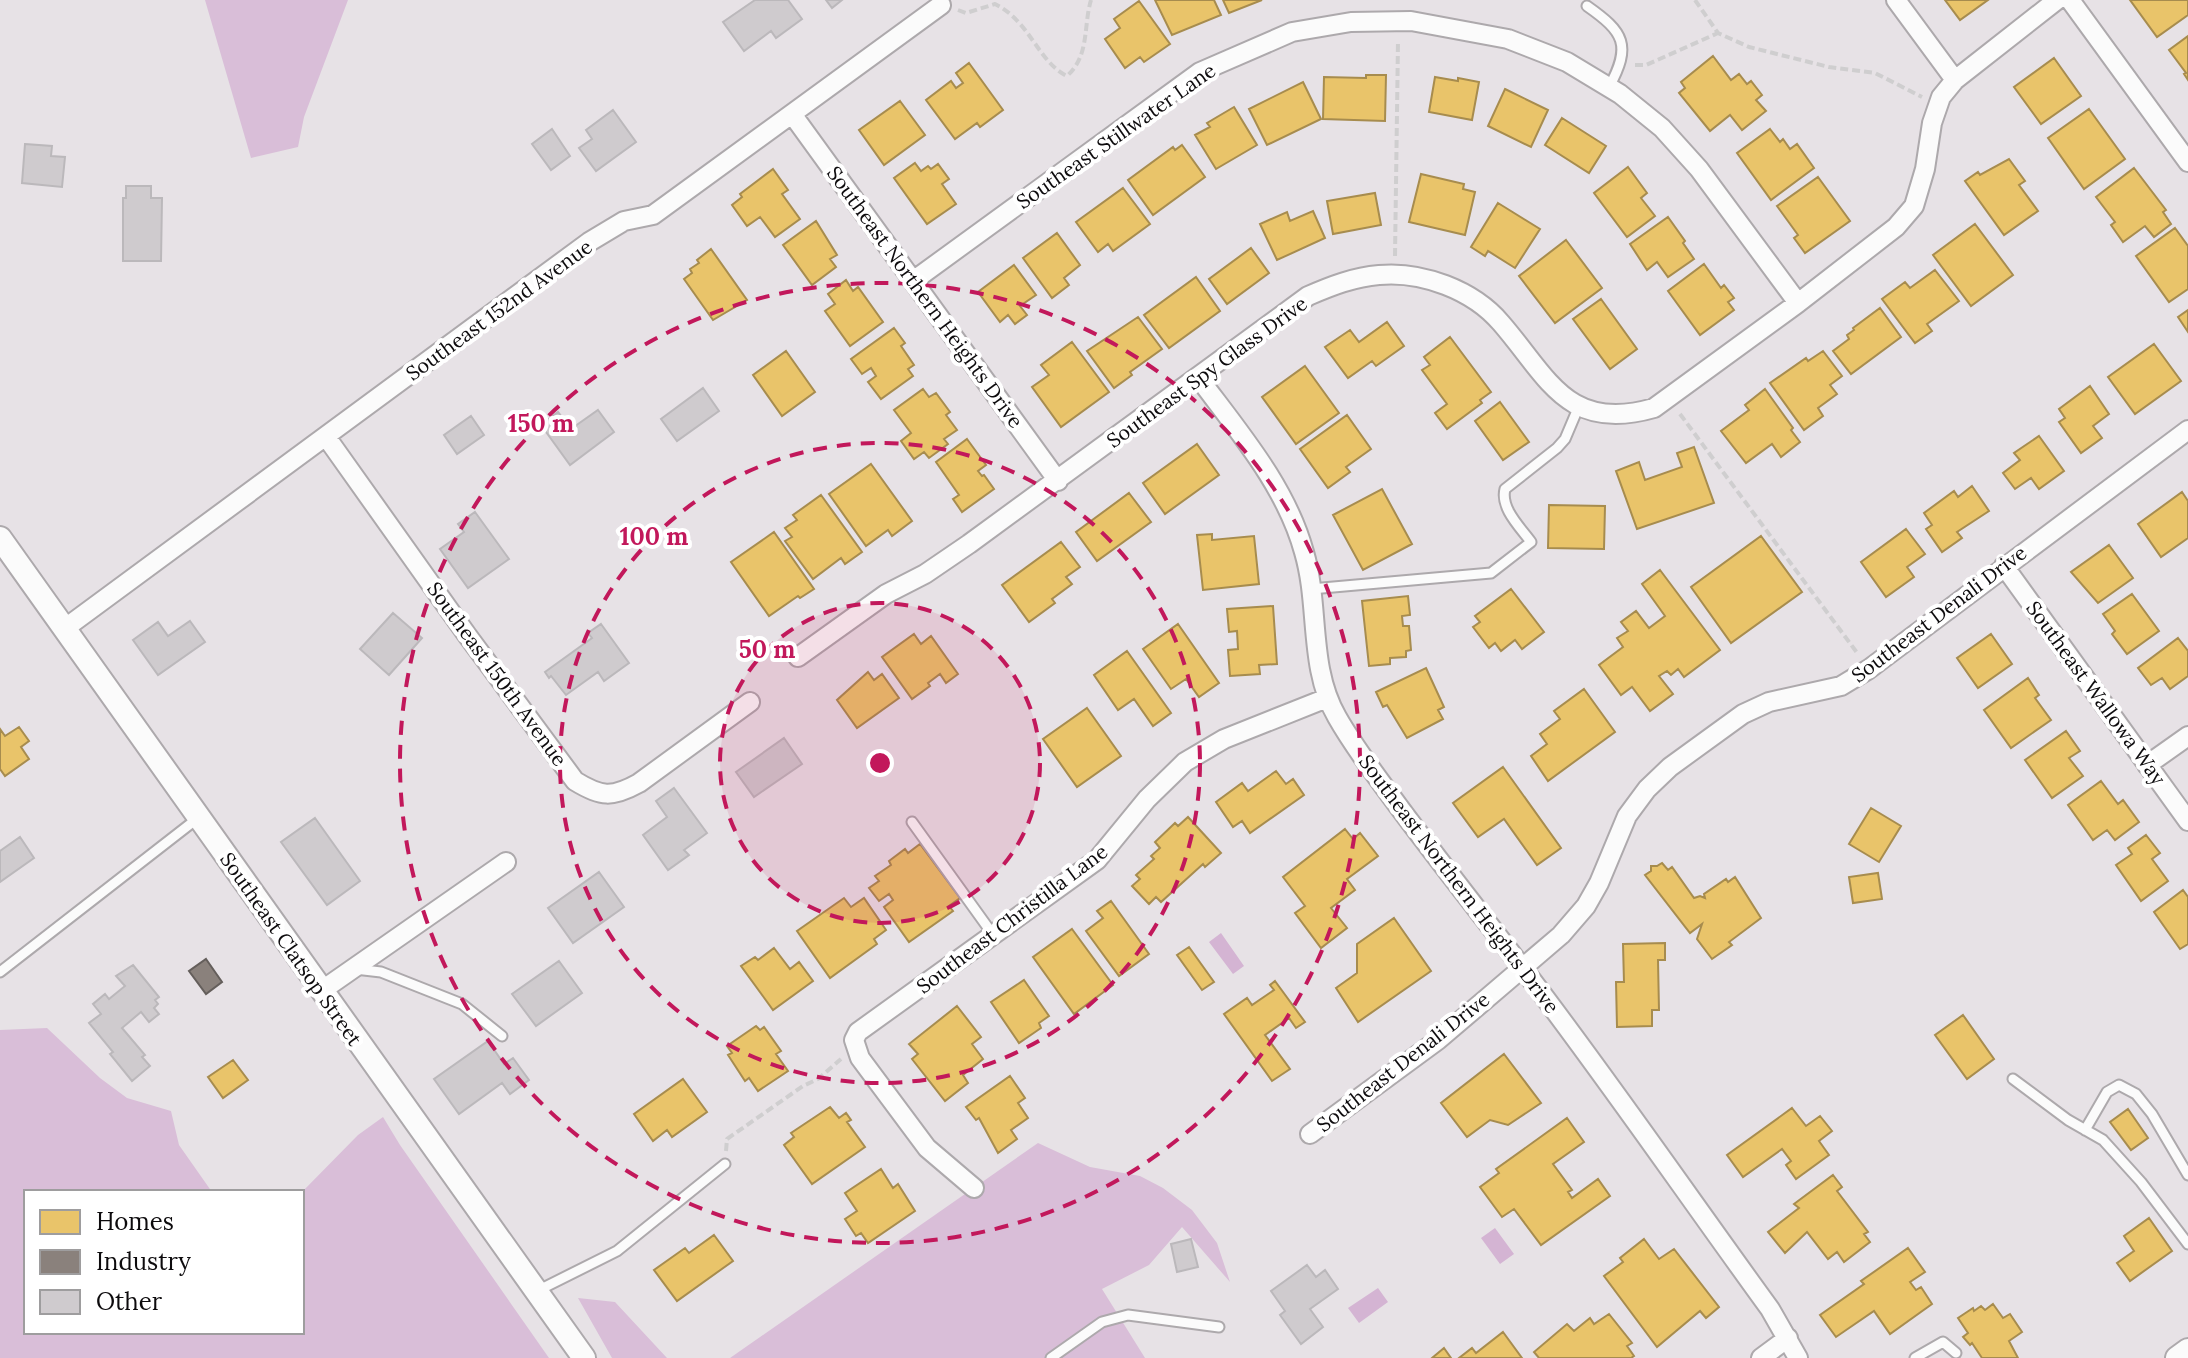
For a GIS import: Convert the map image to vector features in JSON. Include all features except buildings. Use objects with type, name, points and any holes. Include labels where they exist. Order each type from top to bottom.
[{"type":"street","points":[[1896,0],[1955,80]]},
{"type":"street","name":"Southeast Spy Glass Drive","points":[[798,657],[886,594],[947,560],[1308,296],[1357,278],[1395,275],[1438,283],[1465,294],[1500,322],[1552,388],[1579,406],[1614,414],[1633,414],[1654,408],[1896,227],[1914,206],[1938,105],[1955,80],[2057,0]]},
{"type":"street","points":[[2070,0],[2188,162]]},
{"type":"street","name":"Southeast 152nd Avenue","points":[[64,629],[589,242],[624,221],[653,215],[941,5]]},
{"type":"street","name":"Southeast Stillwater Lane","points":[[913,281],[1200,72],[1292,32],[1351,22],[1411,21],[1508,39],[1567,62],[1609,87],[1662,128],[1699,169],[1798,303]]},
{"type":"street","name":"Southeast Northern Heights Drive","points":[[792,114],[1058,481]]},
{"type":"street","name":"Southeast Northern Heights Drive","points":[[1198,377],[1254,453],[1281,496],[1301,540],[1311,589],[1319,665],[1327,698],[1373,771],[1461,892],[1523,969],[1770,1309],[1798,1358]]},
{"type":"street","name":"Southeast Denali Drive","points":[[1310,1134],[1438,1040],[1561,935],[1586,906],[1599,883],[1627,816],[1647,789],[1670,767],[1743,714],[1769,702],[1841,686],[1869,669],[2188,430]]},
{"type":"street","name":"Southeast 150th Avenue","points":[[327,438],[575,781],[594,793],[623,792],[639,783],[750,702]]},
{"type":"street","name":"Southeast Clatsop Street","points":[[0,538],[584,1358]]},
{"type":"street","name":"Southeast Wallowa Way","points":[[2004,566],[2188,821]]},
{"type":"street","name":"Southeast Christilla Lane","points":[[854,1044],[866,1026],[1097,860],[1147,799],[1185,762],[1211,745],[1244,730],[1327,698]]},
{"type":"street","points":[[2147,765],[2188,736]]},
{"type":"street","points":[[321,991],[506,862]]},
{"type":"street","points":[[854,1044],[860,1058],[927,1148],[974,1188]]},
{"type":"street","points":[[1761,1358],[1788,1338]]},
{"type":"street","points":[[2177,1358],[2188,1350]]},
{"type":"lane","points":[[1587,6],[1609,21],[1619,34],[1623,49],[1621,62],[1609,87]]},
{"type":"lane","points":[[1311,589],[1491,573],[1531,542],[1507,508],[1503,497],[1505,489],[1557,448],[1565,439],[1579,406]]},
{"type":"lane","points":[[0,972],[198,818]]},
{"type":"lane","points":[[912,822],[994,936]]},
{"type":"lane","points":[[352,969],[381,972],[462,1004],[502,1036]]},
{"type":"lane","points":[[2013,1079],[2103,1140],[2141,1182],[2188,1244]]},
{"type":"lane","points":[[2085,1130],[2107,1092],[2119,1085],[2136,1094],[2152,1114],[2188,1175]]},
{"type":"lane","points":[[536,1292],[617,1251],[725,1164]]},
{"type":"lane","points":[[1051,1358],[1102,1322],[1128,1315],[1219,1327]]},
{"type":"lane","points":[[1915,1358],[1943,1342],[1956,1353]]},
{"type":"path","points":[[941,5],[966,13],[995,4],[1008,11],[1035,41],[1054,70],[1067,76],[1078,67],[1086,42],[1091,0]]},
{"type":"path","points":[[1695,0],[1718,33],[1749,47],[1829,67],[1875,73],[1938,105]]},
{"type":"path","points":[[1395,275],[1398,21]]},
{"type":"path","points":[[1621,62],[1646,65],[1718,33]]},
{"type":"path","points":[[1668,399],[1869,669]]},
{"type":"path","points":[[725,1164],[727,1139],[803,1086],[818,1079],[854,1044]]},
{"type":"shaded area","points":[[205,0],[348,0],[304,117],[298,147],[251,158]]},
{"type":"shaded area","points":[[1221,933],[1244,966],[1233,974],[1209,942]]},
{"type":"shaded area","points":[[47,1028],[100,1078],[127,1098],[171,1111],[179,1145],[211,1190],[24,1190],[24,1334],[304,1334],[304,1190],[358,1135],[383,1117],[549,1358],[0,1358],[0,1030]]},
{"type":"shaded area","points":[[1038,1143],[1090,1167],[1140,1176],[1163,1188],[1192,1210],[1217,1243],[1230,1282],[1182,1227],[1149,1265],[1102,1289],[1145,1358],[730,1358]]},
{"type":"shaded area","points":[[1495,1228],[1514,1254],[1500,1264],[1481,1238]]},
{"type":"shaded area","points":[[1378,1288],[1388,1302],[1359,1323],[1348,1308]]},
{"type":"shaded area","points":[[578,1298],[615,1302],[667,1358],[612,1358]]}]
